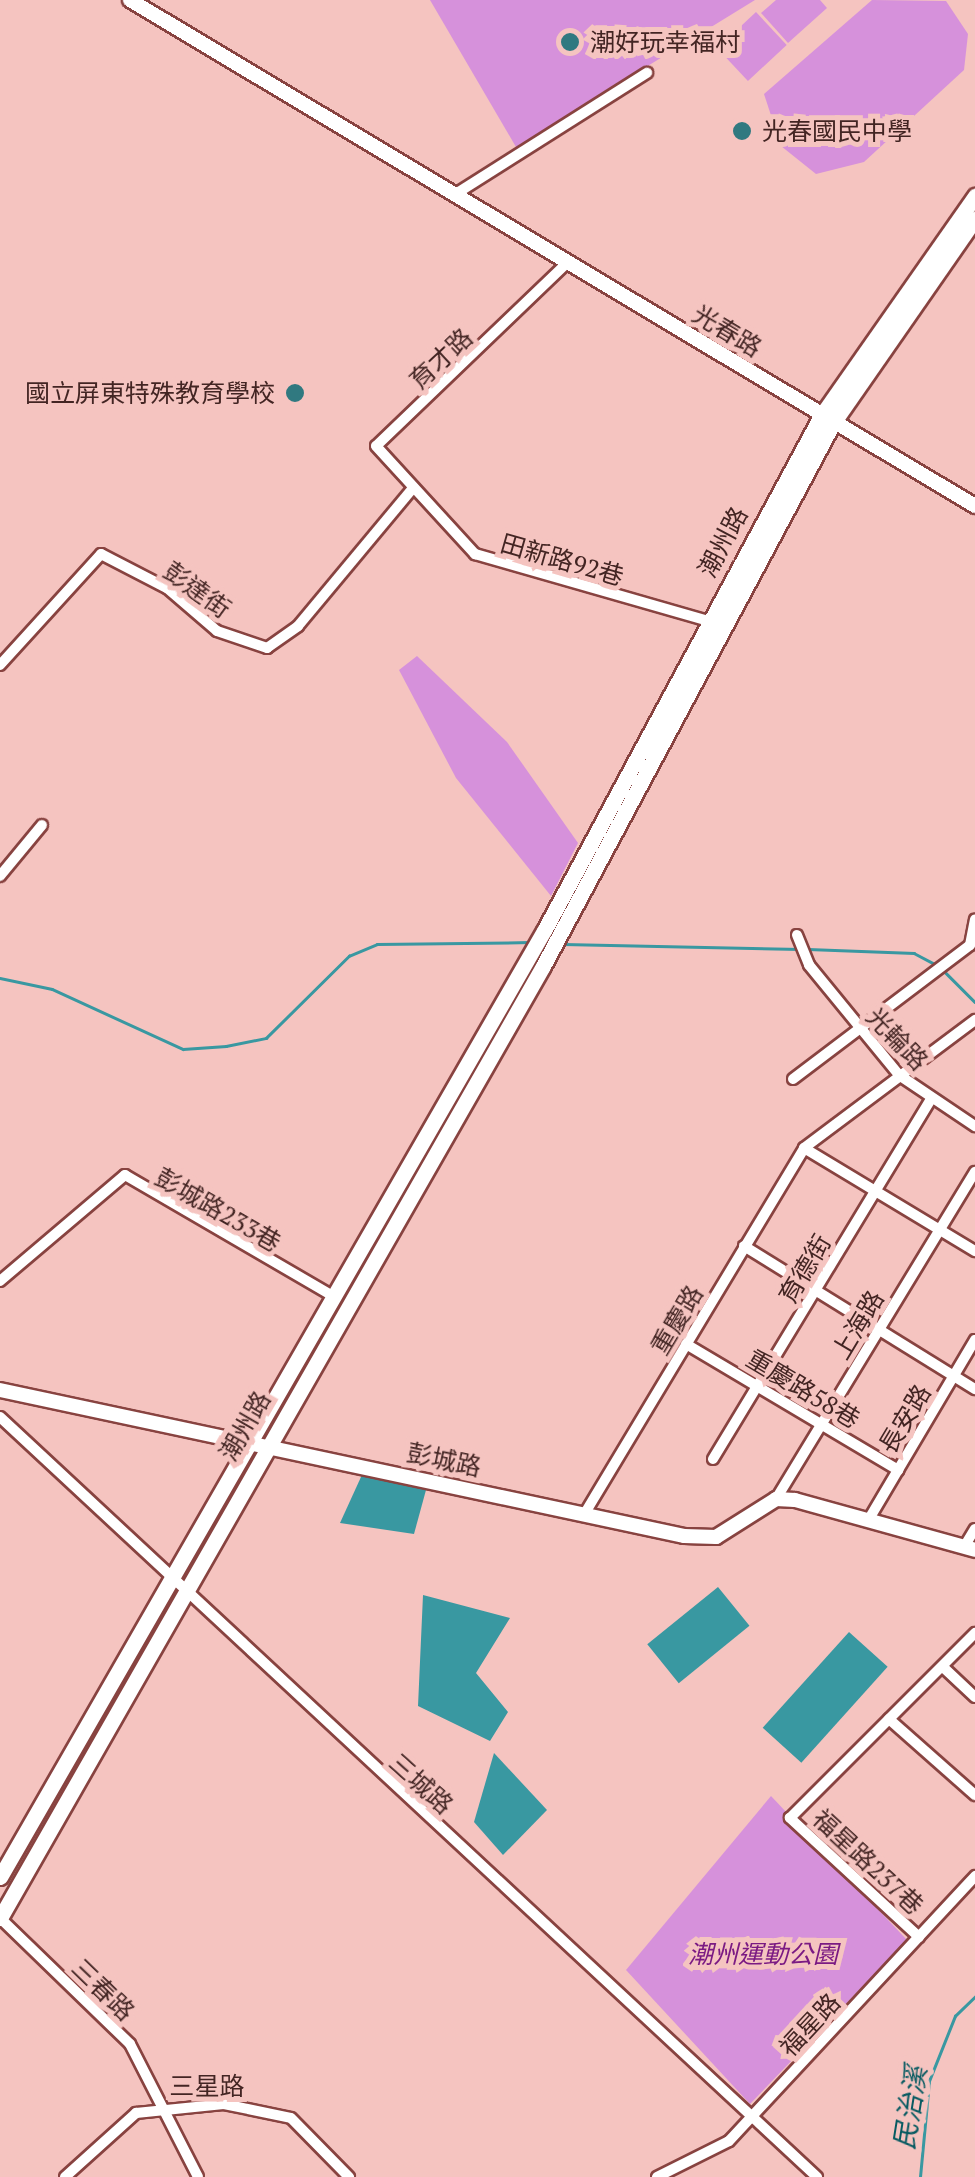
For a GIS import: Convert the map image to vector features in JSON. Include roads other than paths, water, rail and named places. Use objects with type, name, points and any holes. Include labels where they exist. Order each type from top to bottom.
[{"type":"main road","name":"潮州路","points":[[0,1877],[543,966],[552,932],[709,621],[827,419],[975,196]]},
{"type":"main road","name":"潮州路","points":[[256,1444],[333,1296],[524,965],[552,932],[727,626],[827,419],[975,220]]},
{"type":"main road","name":"潮州路","points":[[0,1918],[176,1585]]},
{"type":"street","name":"光春路","points":[[130,0],[975,506]]},
{"type":"street","points":[[457,193],[646,74]]},
{"type":"street","name":"育才路","points":[[413,488],[376,446],[570,262]]},
{"type":"street","name":"田新路92巷","points":[[413,488],[487,560],[727,626]]},
{"type":"street","name":"彭達街","points":[[0,665],[101,554],[167,588],[217,631],[268,648],[298,626],[413,488]]},
{"type":"street","points":[[0,876],[42,824]]},
{"type":"street","points":[[793,1078],[970,945],[975,919]]},
{"type":"street","name":"光輪路","points":[[799,940],[807,962],[858,1030],[899,1075],[975,1126]]},
{"type":"street","points":[[975,1020],[804,1148],[975,1251]]},
{"type":"street","name":"育德街","points":[[712,1459],[931,1099]]},
{"type":"street","name":"重慶路","points":[[584,1513],[804,1148]]},
{"type":"street","name":"上海路","points":[[776,1499],[975,1172]]},
{"type":"street","name":"彭城路233巷","points":[[0,1281],[125,1175],[333,1296]]},
{"type":"street","points":[[744,1246],[975,1389]]},
{"type":"street","name":"長安路","points":[[869,1519],[975,1340]]},
{"type":"street","name":"重慶路58巷","points":[[686,1344],[898,1470]]},
{"type":"street","name":"彭城路","points":[[0,1390],[584,1513],[716,1537],[776,1499]]},
{"type":"street","name":"三城路","points":[[0,1418],[817,2177]]},
{"type":"street","points":[[776,1499],[869,1519],[970,1549],[975,1529]]},
{"type":"street","points":[[975,1634],[889,1719],[975,1795]]},
{"type":"street","points":[[943,1667],[975,1697]]},
{"type":"street","name":"福星路237巷","points":[[889,1719],[790,1818],[919,1937]]},
{"type":"street","name":"福星路","points":[[657,2177],[729,2141],[975,1876]]},
{"type":"street","name":"三春路","points":[[0,1918],[130,2044],[198,2177]]},
{"type":"street","name":"三星路","points":[[65,2177],[136,2113],[160,2105],[278,2111],[349,2177]]},
{"type":"water","points":[[366,1466],[429,1479],[414,1534],[340,1523]]},
{"type":"water","points":[[718,1587],[749,1626],[679,1683],[647,1644]]},
{"type":"water","points":[[423,1595],[510,1618],[476,1673],[508,1712],[490,1741],[418,1706]]},
{"type":"water","points":[[849,1632],[888,1667],[801,1763],[763,1728]]},
{"type":"water","points":[[494,1753],[547,1810],[503,1855],[474,1822]]},
{"type":"waterway","points":[[0,978],[52,989],[183,1049],[266,1038],[349,956],[377,944],[530,942]]},
{"type":"waterway","points":[[563,944],[800,949]]},
{"type":"waterway","points":[[808,949],[914,953],[937,965]]},
{"type":"waterway","points":[[943,970],[975,1002]]},
{"type":"waterway","name":"民治溪","points":[[920,2177],[929,2081],[955,2016],[975,1997]]},
{"type":"place","name":"潮好玩幸福村","points":[[570,42]]},
{"type":"place","name":"光春國民中學","points":[[742,131]]},
{"type":"place","name":"國立屏東特殊教育學校","points":[[295,393]]},
{"type":"park label","name":"潮州運動公園","points":[[763,1954]]}]
